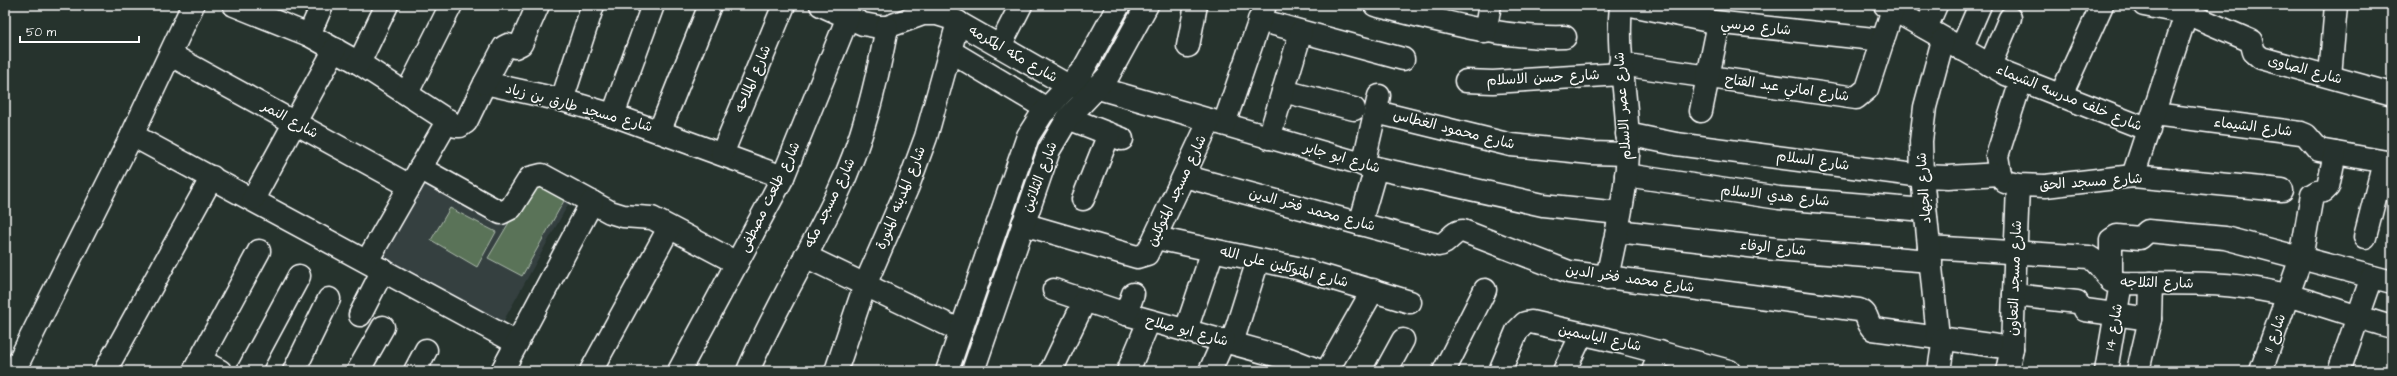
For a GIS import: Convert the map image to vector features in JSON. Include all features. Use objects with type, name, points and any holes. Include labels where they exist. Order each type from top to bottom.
[{"type":"street","points":[[14,371],[132,135],[171,55],[193,5]]},
{"type":"street","points":[[234,5],[272,12],[359,63],[456,126],[463,125],[502,49],[508,45],[516,47],[521,44],[538,5]]},
{"type":"street","points":[[309,35],[322,5]]},
{"type":"street","points":[[359,63],[387,5]]},
{"type":"street","points":[[407,93],[451,5]]},
{"type":"street","points":[[562,100],[593,5]]},
{"type":"street","points":[[613,115],[653,5]]},
{"type":"street","points":[[660,130],[710,5]]},
{"type":"street","name":"شارع الملاحه","points":[[722,154],[784,5]]},
{"type":"street","name":"شارع مكه المكرمه","points":[[821,5],[871,26],[887,27],[924,8],[958,22],[1069,86]]},
{"type":"street","points":[[1000,46],[1020,5]]},
{"type":"street","name":"شارع الثلاثين","points":[[947,371],[1023,148],[1034,124],[1087,64],[1119,5]]},
{"type":"street","name":"شارع الثلاثين","points":[[974,371],[1049,150],[1068,118],[1098,88],[1112,70],[1147,5]]},
{"type":"street","points":[[1188,46],[1196,5]]},
{"type":"street","points":[[1375,5],[1485,32],[1524,37],[1565,37]]},
{"type":"street","points":[[1485,32],[1490,5]]},
{"type":"street","name":"شارع عصر الاسلام","points":[[1607,278],[1618,222],[1627,154],[1618,33],[1621,5]]},
{"type":"street","name":"شارع مرسي","points":[[1631,5],[1693,12],[1883,40]]},
{"type":"street","points":[[1936,5],[1943,39]]},
{"type":"street","points":[[1943,39],[1980,5]]},
{"type":"street","points":[[2061,96],[2102,5]]},
{"type":"street","name":"شارع الصاوى","points":[[2144,5],[2187,9],[2251,41],[2254,52],[2261,58],[2392,94]]},
{"type":"street","points":[[2330,76],[2336,5]]},
{"type":"street","name":"شارع اماني عبد الفتاح","points":[[1620,69],[1708,78],[1856,98],[1867,89],[1883,40],[1889,7]]},
{"type":"street","name":"شارع خلف مدرسه الشيماء","points":[[1889,7],[1943,39],[2021,81],[2061,96],[2151,122]]},
{"type":"street","points":[[2133,176],[2187,9]]},
{"type":"street","points":[[1262,13],[1302,32],[1403,59]]},
{"type":"street","name":"شارع مسجد المتوكلين","points":[[1023,224],[1137,257],[1147,254],[1156,238],[1184,176],[1217,122],[1262,13]]},
{"type":"street","points":[[1701,110],[1708,78],[1717,16]]},
{"type":"street","name":"شارع طلعت مصطفى","points":[[679,371],[783,177],[848,17]]},
{"type":"street","points":[[1990,65],[2010,18]]},
{"type":"street","name":"شارع المدينه المنورة","points":[[836,371],[865,285],[908,186],[926,136],[958,22]]},
{"type":"street","name":"شارع مسجد مكه","points":[[748,371],[764,334],[837,195],[860,138],[877,82],[887,27]]},
{"type":"street","points":[[1269,138],[1302,32]]},
{"type":"street","name":"شارع الجهاد","points":[[1939,371],[1941,338],[1925,210],[1921,141],[1925,107],[1943,39]]},
{"type":"street","points":[[253,199],[335,50]]},
{"type":"street","name":"شارع مكه المكرمه","points":[[950,51],[1047,109]]},
{"type":"street","name":"شارع النمر","points":[[171,55],[295,123],[415,177],[501,213],[508,211],[530,178],[538,174],[592,202]]},
{"type":"street","name":"شارع حسن الاسلام","points":[[1466,81],[1493,82],[1620,69]]},
{"type":"street","points":[[2000,174],[1997,156],[2021,81]]},
{"type":"street","name":"شارع مسجد طارق بن زياد","points":[[485,83],[562,100],[613,115],[660,130],[783,177]]},
{"type":"street","name":"شارع ابو جابر","points":[[1069,86],[1098,88],[1269,138],[1342,151],[1370,167],[1618,222]]},
{"type":"street","points":[[1283,91],[1354,109]]},
{"type":"street","name":"شارع محمود الغطاس","points":[[1370,167],[1377,104],[1511,145],[1584,153],[1627,154]]},
{"type":"street","points":[[1068,118],[1116,137],[1083,199]]},
{"type":"street","points":[[360,315],[375,265],[415,177],[448,120]]},
{"type":"street","name":"شارع الشيماء","points":[[2151,122],[2301,133],[2306,135],[2319,150],[2388,163]]},
{"type":"street","points":[[132,135],[253,199],[517,343]]},
{"type":"street","name":"شارع السلام","points":[[1627,154],[1676,144],[1922,176],[1948,177],[2000,174]]},
{"type":"street","name":"شارع 11","points":[[2261,371],[2301,258],[2312,195],[2317,192],[2324,191],[2328,187],[2335,153]]},
{"type":"street","name":"شارع هدي الاسلام","points":[[1627,154],[1779,198],[1925,210]]},
{"type":"street","points":[[2365,237],[2388,163]]},
{"type":"street","points":[[1360,224],[1370,167]]},
{"type":"street","name":"شارع مسجد الحق","points":[[2000,174],[2005,182],[2018,185],[2045,186],[2133,176],[2282,190]]},
{"type":"street","name":"شارع محمد فخر الدين","points":[[1184,176],[1438,245],[1446,242],[1455,232],[1463,230],[1561,270],[1607,278],[1859,310],[1866,314],[1869,326],[1873,329],[2012,348]]},
{"type":"street","points":[[105,371],[212,177]]},
{"type":"street","name":"شارع مسجد التعاون","points":[[2007,371],[2012,348],[2018,185]]},
{"type":"street","points":[[502,371],[592,202],[616,215],[652,218],[737,263]]},
{"type":"street","name":"شارع الوفاء","points":[[1618,222],[1775,249],[1930,254]]},
{"type":"street","points":[[591,371],[669,228]]},
{"type":"street","name":"شارع 14","points":[[2106,371],[2116,315],[2116,282],[2111,240],[2114,237],[2140,238],[2146,231],[2224,238],[2301,258]]},
{"type":"street","name":"شارع المتوكلين على الله","points":[[1156,238],[1328,276],[1410,302]]},
{"type":"street","points":[[1186,330],[1213,250]]},
{"type":"street","points":[[220,371],[197,366],[259,251]]},
{"type":"street","name":"شارع الثلاجه","points":[[1930,254],[2016,252],[2089,258],[2097,262],[2116,282],[2213,284],[2251,288],[2289,295],[2360,318],[2392,326]]},
{"type":"street","points":[[805,256],[961,331]]},
{"type":"street","points":[[2301,258],[2382,279],[2360,318],[2339,371]]},
{"type":"street","points":[[1210,371],[1228,341],[1258,260]]},
{"type":"street","points":[[248,371],[299,276]]},
{"type":"street","points":[[2138,371],[2150,318],[2151,283]]},
{"type":"street","name":"شارع ابو صلاح","points":[[1054,290],[1085,300],[1130,304],[1149,321],[1228,341],[1285,365],[1320,371]]},
{"type":"street","points":[[1327,371],[1373,290]]},
{"type":"street","points":[[1444,371],[1485,290]]},
{"type":"street","points":[[2014,295],[2081,306],[2116,315],[2150,318]]},
{"type":"street","points":[[294,371],[329,299]]},
{"type":"street","points":[[1051,371],[1085,300]]},
{"type":"street","points":[[1128,371],[1149,321]]},
{"type":"street","name":"شارع الياسمين","points":[[1500,371],[1517,331],[1525,323],[1582,334],[1657,361],[1729,371]]},
{"type":"street","points":[[358,371],[382,327]]},
{"type":"street","points":[[1564,371],[1582,334]]},
{"type":"street","points":[[1386,371],[1403,340]]},
{"type":"street","points":[[415,371],[426,350]]},
{"type":"shaded area","points":[[420,170],[497,214],[574,194],[498,331],[368,261]]},
{"type":"green space","points":[[533,182],[565,199],[522,276],[488,258]]},
{"type":"green space","points":[[450,208],[496,232],[477,267],[431,240]]}]
